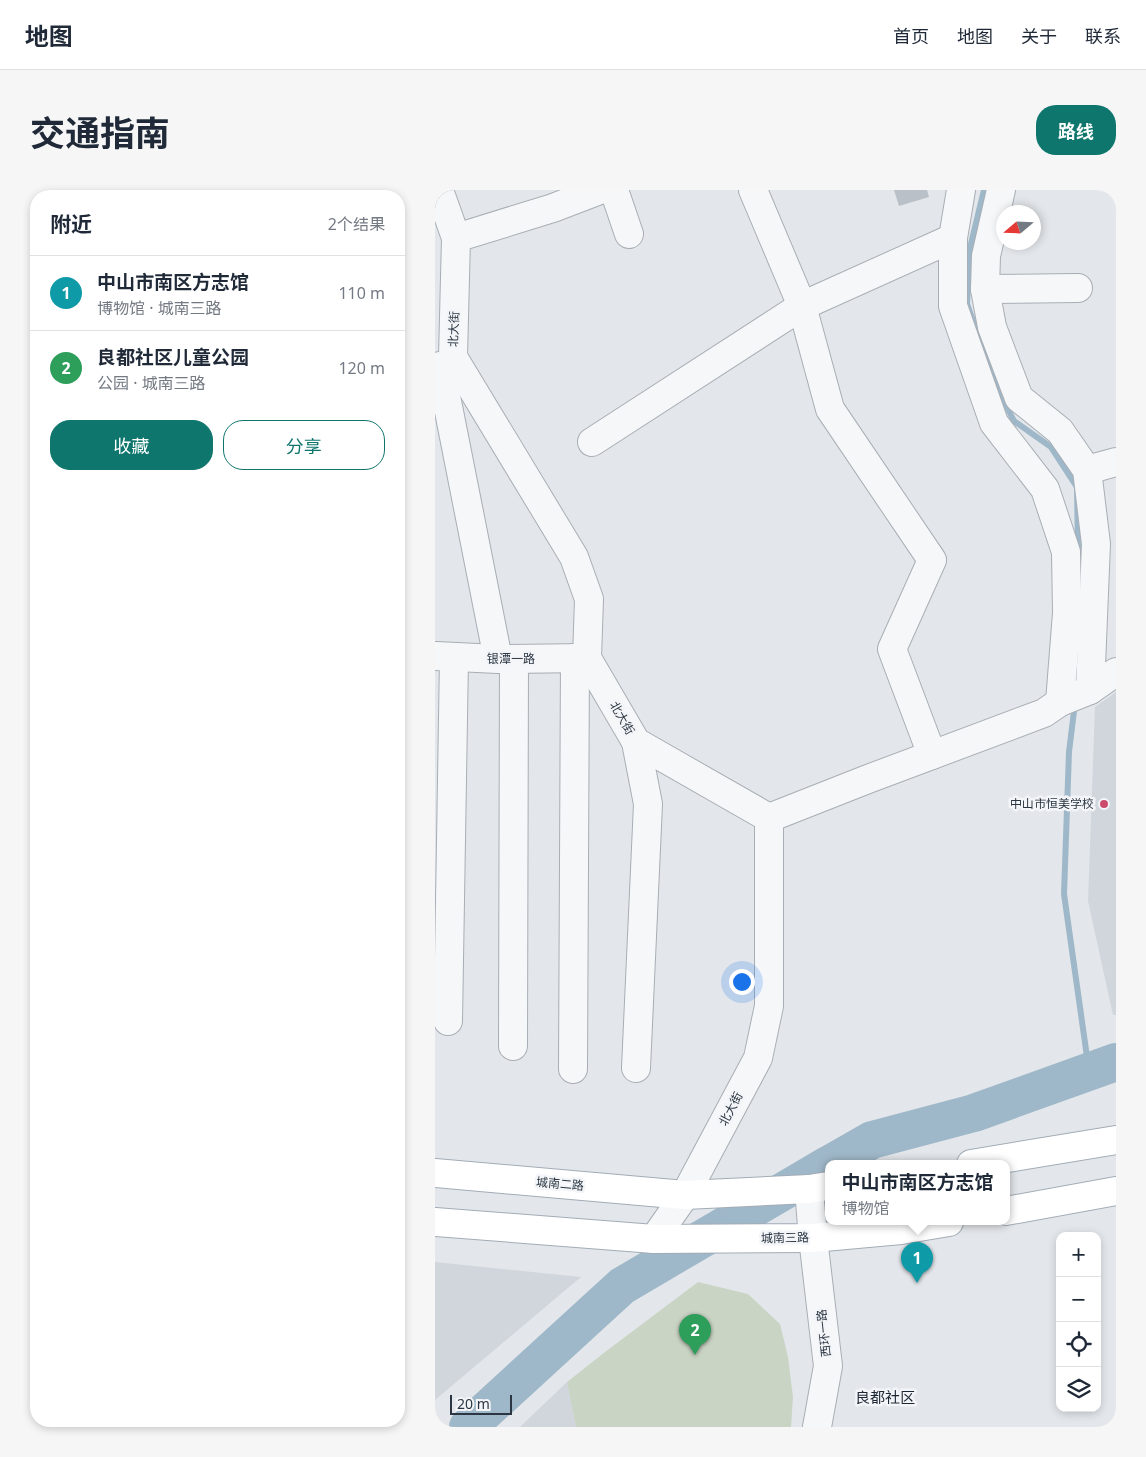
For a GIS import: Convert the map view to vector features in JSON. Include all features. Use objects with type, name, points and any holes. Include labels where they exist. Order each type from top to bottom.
[{"type":"main road","points":[[995,1160],[1116,1140]]},
{"type":"main road","name":"城南二路","points":[[435,1174],[685,1195]]},
{"type":"main road","points":[[685,1195],[819,1188]]},
{"type":"main road","points":[[1010,1210],[1116,1191]]},
{"type":"main road","points":[[435,1222],[667,1239]]},
{"type":"main road","name":"城南三路","points":[[667,1239],[813,1238],[901,1230],[931,1225]]},
{"type":"street","name":"北大街","points":[[439,190],[456,238],[443,363],[574,557],[589,599],[581,658],[636,742],[769,818],[769,1006],[759,1050],[757,1058],[685,1195],[667,1239]]},
{"type":"street","points":[[456,238],[548,199],[600,190]]},
{"type":"street","points":[[614,190],[629,234]]},
{"type":"street","points":[[753,190],[802,306],[830,409],[932,560],[892,649],[932,755]]},
{"type":"street","points":[[961,190],[953,238],[953,306],[994,423],[1045,488],[1065,552],[1067,613],[1060,702]]},
{"type":"street","points":[[1001,190],[986,256],[985,289],[992,327],[1019,398],[1060,431],[1087,470],[1096,544],[1090,690]]},
{"type":"street","points":[[592,442],[802,306],[953,238]]},
{"type":"street","points":[[985,289],[1078,288]]},
{"type":"street","points":[[443,363],[506,659],[513,1046]]},
{"type":"street","points":[[1087,470],[1116,462]]},
{"type":"street","points":[[444,657],[448,1021]]},
{"type":"street","name":"银潭一路","points":[[444,657],[506,659],[581,658]]},
{"type":"street","points":[[573,1069],[581,658]]},
{"type":"street","points":[[769,818],[1044,713],[1060,702],[1090,690],[1116,672]]},
{"type":"street","points":[[636,742],[648,804],[636,1068]]},
{"type":"street","name":"西环一路","points":[[817,1427],[828,1366],[813,1238],[819,1188]]},
{"type":"shaded area","name":"中山市恒美学校","points":[[1116,692],[1116,1015],[1113,1015],[1088,901],[1095,707]]},
{"type":"shaded area","points":[[435,1262],[581,1277],[435,1400]]},
{"type":"shaded area","points":[[567,1382],[576,1427],[520,1427]]},
{"type":"green space","points":[[698,1282],[748,1294],[780,1324],[788,1357],[793,1397],[791,1427],[576,1427],[567,1382]]},
{"type":"building","points":[[894,190],[927,190],[929,197],[899,206]]},
{"type":"waterway","points":[[984,190],[970,248],[967,304],[997,388],[1014,421],[1051,447],[1077,487],[1078,551]]},
{"type":"waterway","points":[[1075,703],[1069,752],[1064,894],[1089,1071]]},
{"type":"waterway","points":[[837,1160],[872,1140],[974,1113],[1116,1062]]},
{"type":"waterway","points":[[468,1427],[622,1286],[825,1167]]},
{"type":"place","name":"中山市恒美学校","points":[[1104,804]]},
{"type":"place","name":"中山市南区方志馆","points":[[917,1283]]},
{"type":"place","name":"良都社区儿童公园","points":[[695,1355]]},
{"type":"district","name":"良都社区","points":[[885,1398]]}]
